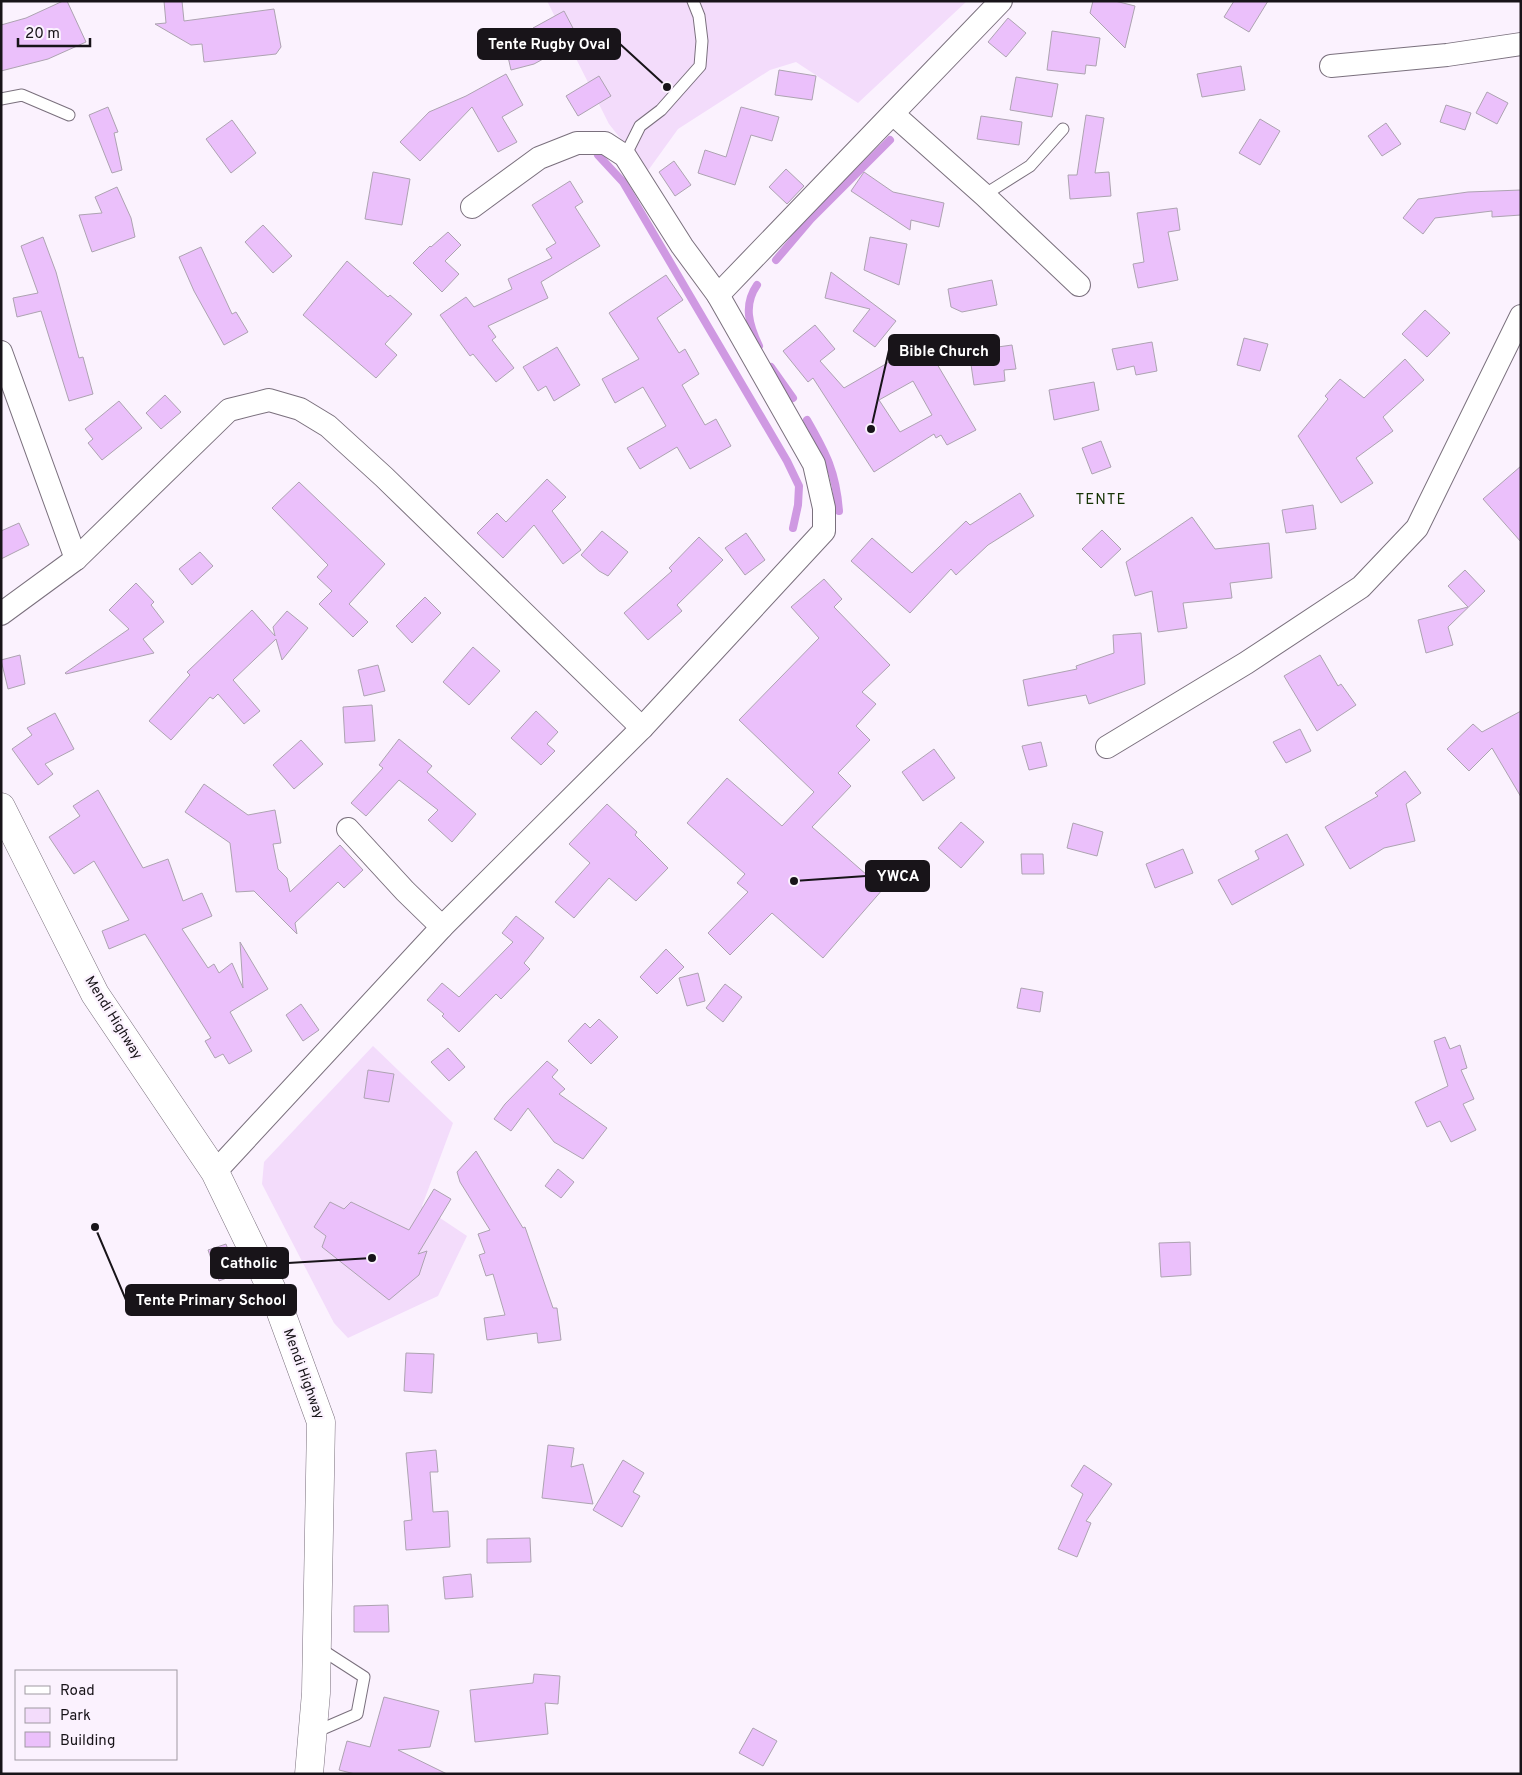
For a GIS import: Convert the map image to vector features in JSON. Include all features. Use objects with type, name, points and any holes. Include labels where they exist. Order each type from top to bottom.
[{"type":"main road","name":"Mendi Highway","points":[[1,807],[95,994],[215,1172],[275,1296],[321,1422],[317,1647],[308,1774]]},
{"type":"street","points":[[718,295],[1001,1]]},
{"type":"street","points":[[1331,66],[1447,55],[1521,44]]},
{"type":"street","points":[[892,114],[984,195],[1079,285]]},
{"type":"street","points":[[215,1172],[442,927],[642,728],[824,531],[824,508],[814,464],[718,295],[682,246],[625,156],[604,143],[577,143],[539,158],[472,207]]},
{"type":"street","points":[[1107,747],[1246,663],[1360,587],[1417,528],[1521,316]]},
{"type":"street","points":[[1,352],[76,559]]},
{"type":"street","points":[[1,614],[76,559],[229,410],[269,400],[300,408],[328,426],[384,477],[642,728]]},
{"type":"street","points":[[348,828],[405,891],[442,927]]},
{"type":"lane","points":[[625,156],[640,126],[661,110],[700,66],[702,41],[699,16],[693,1]]},
{"type":"lane","points":[[1,99],[22,95],[69,115]]},
{"type":"lane","points":[[984,195],[1030,166],[1063,129]]},
{"type":"lane","points":[[312,1733],[357,1714],[364,1677],[317,1647]]},
{"type":"green space","points":[[547,1],[967,1],[858,103],[796,62],[770,70],[678,129],[647,172],[609,124]]},
{"type":"green space","points":[[373,1046],[453,1123],[422,1206],[467,1236],[438,1296],[348,1338],[334,1323],[262,1184],[264,1162]]},
{"type":"building","points":[[63,1],[67,1],[86,42],[48,59],[1,71],[1,25],[26,18]]},
{"type":"building","points":[[164,1],[182,1],[184,21],[274,9],[281,47],[276,54],[204,62],[202,44],[191,45],[155,24],[166,23]]},
{"type":"building","points":[[1093,1],[1115,1],[1135,6],[1125,48],[1090,13]]},
{"type":"building","points":[[1234,1],[1268,1],[1249,32],[1224,17]]},
{"type":"building","points":[[564,11],[575,32],[585,29],[587,35],[534,64],[511,70],[506,48],[540,40],[533,28]]},
{"type":"building","points":[[1008,18],[1026,33],[1006,57],[988,42]]},
{"type":"building","points":[[1052,31],[1100,38],[1096,66],[1086,65],[1085,74],[1047,70]]},
{"type":"building","points":[[1241,66],[1245,90],[1202,97],[1197,74]]},
{"type":"building","points":[[779,70],[816,76],[812,100],[775,95]]},
{"type":"building","points":[[506,74],[523,105],[502,117],[517,142],[498,152],[472,107],[420,161],[400,142],[429,112],[466,96]]},
{"type":"building","points":[[599,76],[611,96],[578,116],[566,96]]},
{"type":"building","points":[[1016,77],[1058,84],[1052,117],[1010,110]]},
{"type":"building","points":[[1487,92],[1508,103],[1497,124],[1476,113]]},
{"type":"building","points":[[1446,105],[1471,113],[1465,130],[1440,122]]},
{"type":"building","points":[[108,107],[118,132],[114,133],[122,170],[112,173],[89,115]]},
{"type":"building","points":[[741,107],[779,117],[772,141],[751,135],[735,185],[698,173],[705,150],[726,157]]},
{"type":"building","points":[[1086,115],[1104,118],[1095,173],[1109,172],[1111,196],[1070,199],[1068,175],[1077,175]]},
{"type":"building","points":[[981,116],[1022,122],[1019,145],[977,139]]},
{"type":"building","points":[[1260,119],[1280,131],[1260,165],[1239,153]]},
{"type":"building","points":[[232,120],[256,153],[231,173],[206,139]]},
{"type":"building","points":[[1386,123],[1401,144],[1382,156],[1368,136]]},
{"type":"building","points":[[674,161],[691,185],[675,196],[659,172]]},
{"type":"building","points":[[786,169],[804,186],[787,204],[769,187]]},
{"type":"building","points":[[373,172],[410,179],[402,225],[365,219]]},
{"type":"building","points":[[864,172],[893,192],[944,203],[939,227],[911,220],[910,230],[851,191]]},
{"type":"building","points":[[570,181],[583,202],[575,207],[600,246],[541,282],[548,298],[488,326],[496,337],[492,340],[514,368],[496,382],[473,354],[470,356],[440,315],[466,297],[474,307],[512,289],[508,279],[552,258],[546,249],[556,243],[532,205]]},
{"type":"building","points":[[117,187],[131,218],[135,237],[92,252],[79,215],[102,213],[95,197]]},
{"type":"building","points":[[1521,190],[1521,215],[1492,217],[1492,211],[1435,218],[1423,234],[1403,218],[1418,199],[1468,192]]},
{"type":"building","points":[[1177,208],[1180,230],[1168,232],[1178,280],[1138,288],[1133,264],[1144,262],[1137,213]]},
{"type":"building","points":[[263,225],[292,256],[273,273],[245,242]]},
{"type":"building","points":[[448,232],[461,245],[445,261],[459,274],[442,292],[413,263]]},
{"type":"building","points":[[43,237],[56,272],[79,358],[83,357],[93,394],[69,401],[41,311],[17,317],[13,298],[38,293],[21,246]]},
{"type":"building","points":[[870,237],[907,244],[899,285],[864,270]]},
{"type":"building","points":[[201,247],[232,314],[236,312],[248,332],[224,345],[194,291],[179,257]]},
{"type":"building","points":[[347,261],[388,297],[390,295],[412,314],[385,344],[397,355],[376,378],[303,315]]},
{"type":"building","points":[[831,272],[896,321],[875,347],[853,331],[870,309],[825,298]]},
{"type":"building","points":[[666,275],[683,300],[657,318],[679,353],[685,349],[699,374],[682,385],[705,425],[716,419],[731,446],[690,469],[677,447],[640,469],[627,448],[666,426],[643,387],[615,403],[602,379],[639,359],[609,313]]},
{"type":"building","points":[[992,280],[997,305],[962,312],[951,307],[948,289]]},
{"type":"building","points":[[1425,310],[1450,333],[1427,357],[1402,334]]},
{"type":"building","points":[[815,325],[835,349],[820,361],[844,388],[924,342],[976,430],[947,445],[941,435],[936,438],[934,434],[874,472],[813,378],[808,382],[783,351]],"holes":[[[913,381],[932,415],[900,432],[879,400]]]},
{"type":"building","points":[[1244,338],[1268,344],[1260,371],[1237,365]]},
{"type":"building","points":[[1152,342],[1157,371],[1136,375],[1134,366],[1117,370],[1112,349]]},
{"type":"building","points":[[1012,345],[1016,369],[1004,370],[1005,381],[974,385],[969,351]]},
{"type":"building","points":[[557,347],[580,385],[554,401],[546,386],[538,391],[523,367]]},
{"type":"building","points":[[1405,359],[1424,380],[1383,417],[1393,431],[1356,458],[1373,483],[1341,503],[1298,436],[1328,399],[1325,396],[1340,379],[1364,398]]},
{"type":"building","points":[[1094,382],[1099,410],[1054,420],[1049,390]]},
{"type":"building","points":[[165,395],[181,412],[161,429],[146,413]]},
{"type":"building","points":[[119,401],[142,428],[102,460],[88,443],[93,439],[85,429]]},
{"type":"building","points":[[1101,441],[1111,467],[1092,474],[1082,448]]},
{"type":"building","points":[[1521,466],[1521,542],[1483,499]]},
{"type":"building","points":[[547,479],[566,497],[552,511],[581,550],[563,564],[534,525],[503,558],[477,533],[497,513],[506,522]]},
{"type":"building","points":[[299,482],[385,564],[349,604],[368,622],[353,637],[319,604],[332,591],[317,577],[328,565],[272,508]]},
{"type":"building","points":[[1020,493],[1034,516],[988,545],[956,575],[951,569],[910,613],[851,561],[872,538],[912,573],[966,521],[970,525]]},
{"type":"building","points":[[1313,505],[1316,529],[1286,533],[1282,510]]},
{"type":"building","points":[[1192,517],[1215,549],[1269,543],[1272,578],[1230,583],[1232,598],[1183,603],[1187,628],[1158,632],[1152,591],[1135,596],[1126,562]]},
{"type":"building","points":[[19,523],[29,545],[1,559],[1,531]]},
{"type":"building","points":[[1102,530],[1121,549],[1101,568],[1082,549]]},
{"type":"building","points":[[602,531],[628,552],[608,576],[599,571],[581,555]]},
{"type":"building","points":[[746,533],[765,560],[745,575],[725,548]]},
{"type":"building","points":[[699,537],[723,560],[677,605],[682,611],[648,640],[624,613],[672,571],[669,568]]},
{"type":"building","points":[[200,552],[213,566],[192,585],[179,569]]},
{"type":"building","points":[[1465,570],[1485,591],[1448,627],[1453,645],[1426,653],[1418,620],[1468,607],[1448,586]]},
{"type":"building","points":[[824,579],[842,599],[834,607],[890,665],[862,692],[876,704],[856,726],[870,740],[838,773],[851,786],[812,827],[883,889],[823,958],[772,913],[730,955],[708,933],[748,892],[737,883],[745,874],[687,823],[727,778],[782,826],[814,792],[739,720],[819,638],[791,607]]},
{"type":"building","points":[[136,583],[154,602],[151,605],[164,622],[143,639],[154,653],[66,674],[129,629],[109,610]]},
{"type":"building","points":[[425,597],[441,613],[412,643],[396,626]]},
{"type":"building","points":[[252,610],[275,636],[273,627],[287,611],[308,628],[282,660],[276,639],[233,680],[260,711],[244,724],[218,694],[213,699],[210,697],[171,740],[149,721],[190,675],[187,672]]},
{"type":"building","points":[[1141,633],[1145,684],[1089,704],[1086,695],[1028,706],[1023,680],[1077,669],[1076,666],[1114,653],[1113,635]]},
{"type":"building","points":[[473,647],[500,671],[469,705],[443,682]]},
{"type":"building","points":[[20,655],[25,684],[8,689],[1,660]]},
{"type":"building","points":[[1320,655],[1338,686],[1341,684],[1356,705],[1317,731],[1284,676]]},
{"type":"building","points":[[378,665],[385,691],[364,696],[358,670]]},
{"type":"building","points":[[372,705],[375,741],[345,743],[343,707]]},
{"type":"building","points":[[536,711],[558,732],[547,744],[555,751],[541,765],[511,738]]},
{"type":"building","points":[[1521,711],[1521,797],[1492,748],[1469,771],[1447,749],[1473,724],[1482,732]]},
{"type":"building","points":[[55,713],[74,749],[45,764],[53,774],[38,785],[12,749],[32,735],[27,728]]},
{"type":"building","points":[[1300,729],[1311,751],[1286,763],[1273,742]]},
{"type":"building","points":[[399,739],[432,766],[427,772],[476,814],[452,842],[428,820],[438,810],[399,780],[366,816],[351,803],[383,768],[379,765]]},
{"type":"building","points":[[301,740],[323,764],[294,789],[273,765]]},
{"type":"building","points":[[1041,742],[1047,766],[1029,770],[1022,746]]},
{"type":"building","points":[[934,749],[955,778],[923,801],[902,772]]},
{"type":"building","points":[[1405,771],[1421,793],[1406,804],[1415,841],[1384,848],[1350,869],[1325,827],[1378,796],[1375,793]]},
{"type":"building","points":[[204,784],[248,815],[275,810],[281,843],[273,844],[278,869],[287,878],[290,892],[340,845],[363,870],[344,888],[338,882],[295,923],[297,934],[254,891],[236,892],[230,843],[185,812]]},
{"type":"building","points":[[98,790],[143,868],[168,859],[183,901],[202,893],[212,916],[182,929],[208,968],[214,964],[219,973],[232,963],[243,988],[240,942],[268,989],[230,1012],[252,1051],[229,1064],[223,1054],[215,1058],[205,1041],[211,1038],[145,934],[109,949],[102,931],[129,920],[94,861],[74,874],[49,837],[80,816],[73,806]]},
{"type":"building","points":[[607,804],[637,832],[635,835],[668,868],[636,901],[609,878],[574,918],[555,902],[590,863],[569,844]]},
{"type":"building","points":[[961,822],[984,842],[961,868],[938,848]]},
{"type":"building","points":[[1073,823],[1103,832],[1097,856],[1067,848]]},
{"type":"building","points":[[1287,834],[1304,865],[1232,905],[1218,880],[1259,859],[1255,851]]},
{"type":"building","points":[[1183,849],[1193,873],[1155,888],[1146,864]]},
{"type":"building","points":[[1021,854],[1043,854],[1044,874],[1022,874]]},
{"type":"building","points":[[516,916],[544,938],[524,963],[530,969],[501,999],[496,994],[459,1032],[442,1016],[444,1014],[427,1000],[442,983],[459,997],[513,942],[502,933]]},
{"type":"building","points":[[666,949],[684,967],[657,994],[640,977]]},
{"type":"building","points":[[698,973],[705,1001],[687,1006],[679,978]]},
{"type":"building","points":[[725,984],[742,997],[723,1022],[706,1008]]},
{"type":"building","points":[[1021,988],[1043,992],[1040,1012],[1017,1008]]},
{"type":"building","points":[[301,1004],[319,1030],[303,1041],[286,1015]]},
{"type":"building","points":[[599,1019],[618,1037],[591,1064],[568,1041],[585,1023],[590,1028]]},
{"type":"building","points":[[1445,1037],[1450,1049],[1460,1045],[1467,1068],[1461,1070],[1474,1099],[1463,1104],[1476,1130],[1451,1142],[1440,1121],[1427,1127],[1415,1102],[1448,1086],[1434,1041]]},
{"type":"building","points":[[448,1048],[465,1067],[449,1081],[431,1062]]},
{"type":"building","points":[[547,1061],[558,1070],[552,1077],[565,1089],[559,1094],[607,1128],[583,1159],[554,1142],[528,1108],[511,1131],[494,1119],[505,1104]]},
{"type":"building","points":[[368,1070],[394,1074],[389,1102],[364,1098]]},
{"type":"building","points":[[476,1151],[523,1228],[525,1227],[553,1308],[557,1308],[561,1340],[538,1343],[537,1333],[487,1340],[484,1318],[505,1315],[493,1274],[486,1276],[479,1255],[485,1253],[478,1234],[490,1230],[460,1182],[457,1172]]},
{"type":"building","points":[[558,1169],[574,1182],[561,1198],[545,1186]]},
{"type":"building","points":[[434,1189],[451,1199],[418,1254],[427,1251],[419,1275],[389,1300],[322,1247],[326,1236],[314,1227],[330,1202],[344,1209],[351,1202],[409,1230]]},
{"type":"building","points":[[1190,1242],[1191,1275],[1161,1277],[1159,1243]]},
{"type":"building","points":[[226,1244],[237,1274],[219,1281],[208,1250]]},
{"type":"building","points":[[406,1353],[434,1354],[432,1393],[404,1391]]},
{"type":"building","points":[[548,1445],[574,1448],[571,1467],[583,1464],[593,1504],[542,1498]]},
{"type":"building","points":[[436,1450],[438,1472],[430,1472],[433,1512],[448,1511],[450,1547],[406,1550],[404,1521],[412,1520],[406,1453]]},
{"type":"building","points":[[623,1460],[644,1473],[633,1492],[640,1496],[622,1527],[593,1510]]},
{"type":"building","points":[[1084,1465],[1112,1484],[1086,1521],[1091,1523],[1077,1557],[1058,1549],[1083,1494],[1071,1486]]},
{"type":"building","points":[[530,1538],[531,1562],[487,1563],[487,1539]]},
{"type":"building","points":[[471,1574],[473,1597],[445,1599],[443,1577]]},
{"type":"building","points":[[388,1605],[389,1632],[354,1632],[354,1606]]},
{"type":"building","points":[[534,1674],[560,1676],[558,1704],[545,1703],[548,1734],[475,1742],[470,1690],[533,1683]]},
{"type":"building","points":[[384,1697],[439,1711],[430,1747],[398,1750],[447,1774],[355,1774],[339,1770],[347,1741],[370,1747]]},
{"type":"building","points":[[753,1728],[777,1741],[763,1766],[739,1753]]},
{"type":"waterway","points":[[776,260],[811,219],[890,140]]},
{"type":"waterway","points":[[598,155],[623,182],[787,461],[799,486],[798,505],[793,528]]},
{"type":"waterway","points":[[757,285],[750,300],[749,315],[752,330],[759,346]]},
{"type":"waterway","points":[[771,367],[793,398]]},
{"type":"waterway","points":[[807,420],[820,443],[833,474],[839,511]]},
{"type":"place","name":"Tente Rugby Oval","points":[[667,87]]},
{"type":"place","name":"Bible Church","points":[[871,429]]},
{"type":"place","name":"YWCA","points":[[794,881]]},
{"type":"place","name":"Tente Primary School","points":[[95,1227]]},
{"type":"place","name":"Catholic","points":[[372,1258]]},
{"type":"district","name":"TENTE","points":[[1101,500]]}]
